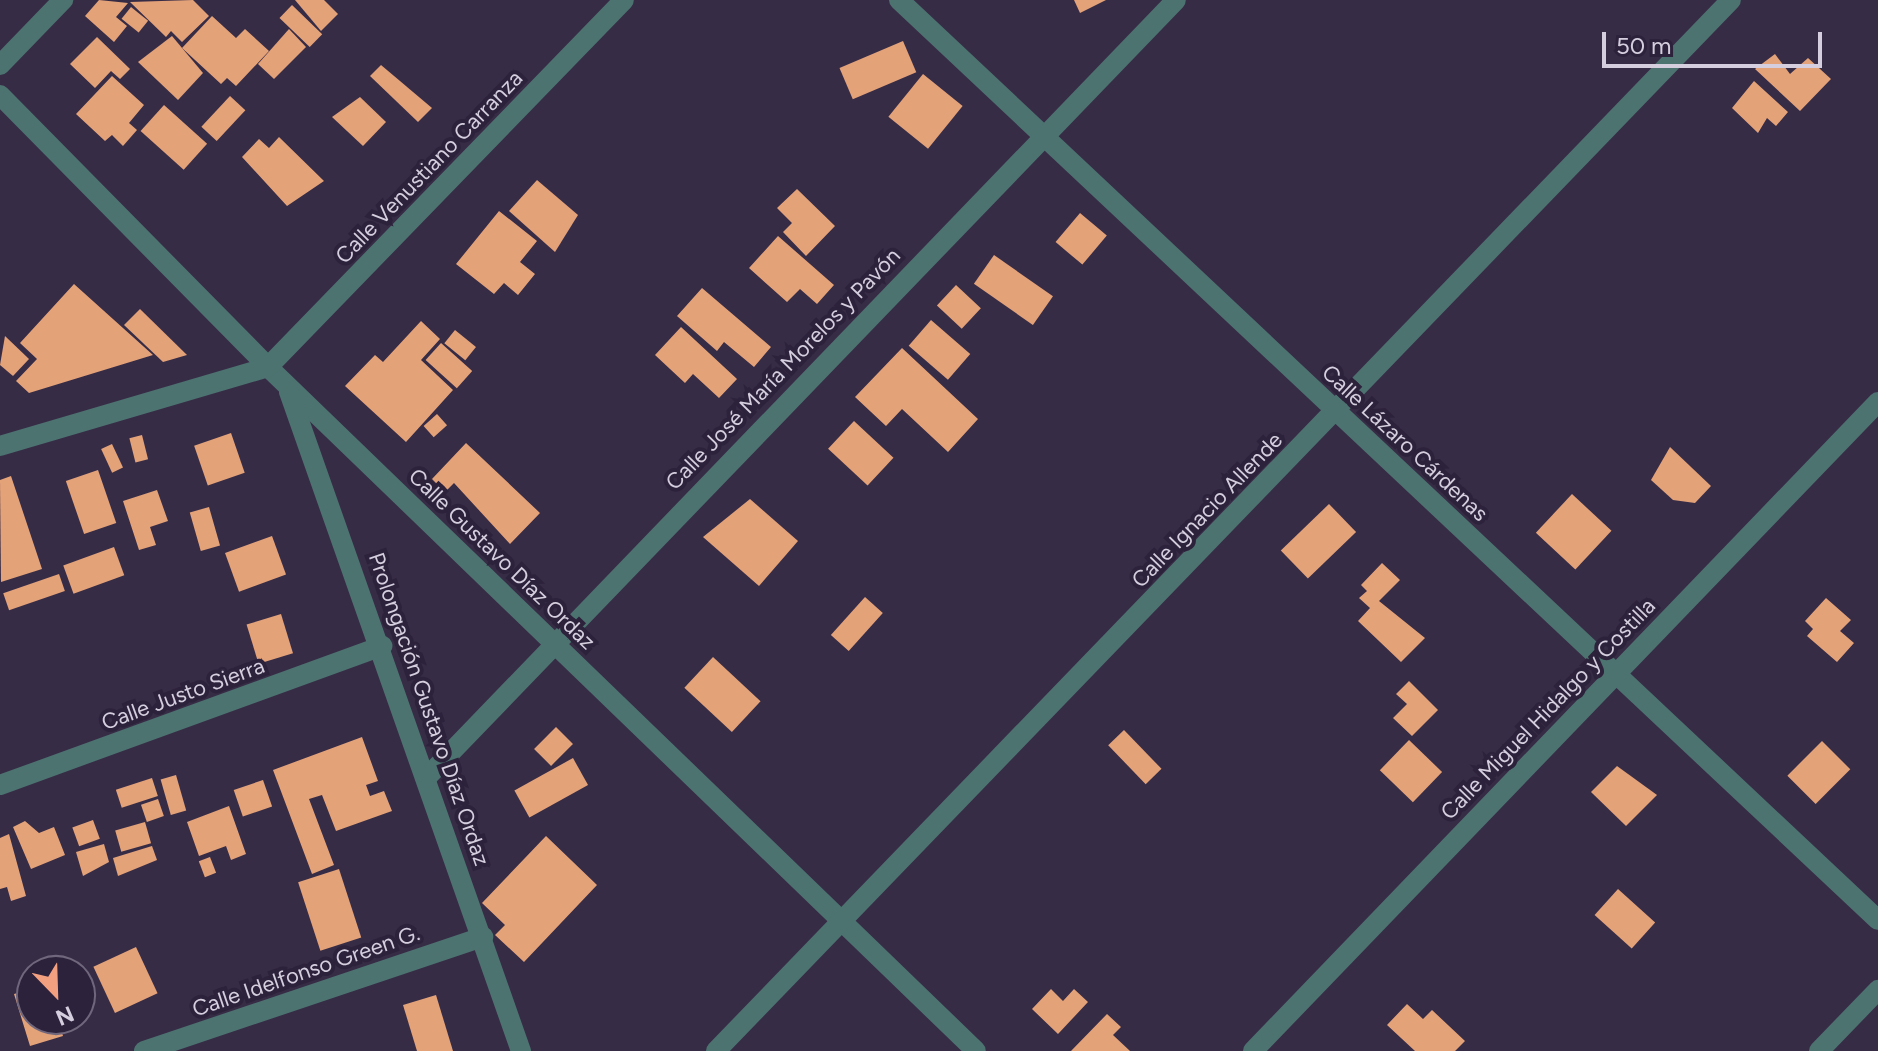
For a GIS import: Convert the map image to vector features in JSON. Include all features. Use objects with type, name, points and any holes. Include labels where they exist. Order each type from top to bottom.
[{"type":"street","points":[[0,65],[63,0]]},
{"type":"street","name":"Calle Venustiano Carranza","points":[[268,367],[624,0]]},
{"type":"street","name":"Calle Lázaro Cárdenas","points":[[899,0],[1042,139],[1337,411],[1878,920]]},
{"type":"street","name":"Calle José María Morelos y Pavón","points":[[429,775],[552,641],[1176,0]]},
{"type":"street","name":"Calle Ignacio Allende","points":[[716,1051],[1731,0]]},
{"type":"street","name":"Calle Gustavo Díaz Ordaz","points":[[0,95],[268,367],[976,1051]]},
{"type":"street","points":[[0,446],[268,367]]},
{"type":"street","name":"Prolongación Gustavo Díaz Ordaz","points":[[286,384],[429,775],[521,1051]]},
{"type":"street","name":"Calle Miguel Hidalgo y Costilla","points":[[1253,1051],[1878,402]]},
{"type":"street","name":"Calle Justo Sierra","points":[[0,785],[382,646]]},
{"type":"street","name":"Calle Idelfonso Green G.","points":[[144,1051],[483,937]]},
{"type":"street","points":[[1819,1051],[1878,990]]},
{"type":"building","points":[[99,0],[128,3],[116,17],[127,26],[114,42],[85,16]]},
{"type":"building","points":[[193,0],[209,16],[182,42],[171,31],[166,37],[130,2]]},
{"type":"building","points":[[295,0],[324,0],[338,14],[321,31]]},
{"type":"building","points":[[1074,0],[1106,0],[1080,13]]},
{"type":"building","points":[[292,5],[322,34],[310,47],[279,18]]},
{"type":"building","points":[[131,7],[148,21],[139,33],[122,19]]},
{"type":"building","points":[[212,16],[236,38],[245,29],[269,51],[236,86],[227,78],[221,84],[182,48]]},
{"type":"building","points":[[289,29],[306,47],[274,79],[258,64]]},
{"type":"building","points":[[172,36],[203,73],[178,100],[138,62]]},
{"type":"building","points":[[97,37],[130,69],[120,79],[111,71],[95,88],[70,64]]},
{"type":"building","points":[[903,41],[916,72],[853,99],[839,68]]},
{"type":"building","points":[[1775,54],[1790,74],[1808,58],[1831,79],[1800,111],[1755,69]]},
{"type":"building","points":[[381,65],[432,108],[418,122],[370,76]]},
{"type":"building","points":[[923,74],[963,106],[928,149],[888,117]]},
{"type":"building","points":[[112,76],[144,105],[129,123],[137,130],[123,146],[112,135],[105,141],[76,114]]},
{"type":"building","points":[[1754,81],[1788,112],[1776,126],[1767,118],[1758,133],[1732,108]]},
{"type":"building","points":[[230,96],[245,110],[217,141],[201,127]]},
{"type":"building","points":[[360,97],[386,122],[363,146],[332,117]]},
{"type":"building","points":[[164,105],[207,144],[184,170],[141,131]]},
{"type":"building","points":[[279,137],[324,181],[287,206],[242,157],[259,139],[269,148]]},
{"type":"building","points":[[537,180],[578,215],[555,252],[509,211]]},
{"type":"building","points":[[797,189],[835,226],[806,256],[783,232],[792,223],[777,208]]},
{"type":"building","points":[[499,211],[537,241],[520,262],[535,274],[518,295],[504,283],[494,294],[456,264]]},
{"type":"building","points":[[1080,213],[1107,235],[1082,265],[1056,242]]},
{"type":"building","points":[[778,236],[834,285],[817,304],[800,289],[787,302],[749,268]]},
{"type":"building","points":[[994,255],[1053,296],[1033,325],[974,284]]},
{"type":"building","points":[[74,284],[153,355],[29,393],[16,381],[37,359],[20,343]]},
{"type":"building","points":[[956,285],[981,308],[962,329],[937,305]]},
{"type":"building","points":[[702,288],[771,347],[754,367],[724,342],[717,351],[677,316]]},
{"type":"building","points":[[140,309],[187,355],[163,362],[124,325]]},
{"type":"building","points":[[931,320],[970,354],[948,380],[909,346]]},
{"type":"building","points":[[421,321],[440,339],[421,360],[453,390],[406,442],[345,386],[375,355],[383,362]]},
{"type":"building","points":[[681,327],[737,379],[719,398],[693,374],[685,383],[655,355]]},
{"type":"building","points":[[455,330],[476,347],[465,360],[444,343]]},
{"type":"building","points":[[5,336],[29,359],[13,376],[0,365]]},
{"type":"building","points":[[441,343],[472,371],[457,388],[426,360]]},
{"type":"building","points":[[902,348],[978,419],[948,452],[902,409],[886,426],[855,397]]},
{"type":"building","points":[[437,414],[447,425],[434,437],[424,426]]},
{"type":"building","points":[[854,421],[893,458],[868,486],[828,449]]},
{"type":"building","points":[[231,433],[245,473],[208,485],[194,446]]},
{"type":"building","points":[[142,435],[148,459],[135,462],[129,438]]},
{"type":"building","points":[[466,443],[540,513],[510,544],[454,483],[445,492],[432,479]]},
{"type":"building","points":[[112,444],[123,468],[112,473],[101,449]]},
{"type":"building","points":[[1670,447],[1711,486],[1695,503],[1673,500],[1651,480]]},
{"type":"building","points":[[98,470],[116,523],[84,534],[66,481]]},
{"type":"building","points":[[11,476],[42,569],[1,582],[0,480]]},
{"type":"building","points":[[157,490],[168,521],[150,527],[156,545],[139,550],[123,501]]},
{"type":"building","points":[[1572,494],[1611,531],[1575,570],[1536,533]]},
{"type":"building","points":[[750,499],[798,541],[759,586],[703,537]]},
{"type":"building","points":[[1329,504],[1356,532],[1308,579],[1281,551]]},
{"type":"building","points":[[209,507],[220,545],[201,551],[190,513]]},
{"type":"building","points":[[272,536],[286,575],[239,592],[225,553]]},
{"type":"building","points":[[114,547],[124,575],[74,594],[63,565]]},
{"type":"building","points":[[1382,563],[1400,580],[1379,601],[1425,638],[1401,662],[1358,621],[1370,608],[1359,598],[1367,591],[1361,585]]},
{"type":"building","points":[[59,574],[65,591],[9,610],[3,593]]},
{"type":"building","points":[[865,597],[883,613],[849,651],[831,635]]},
{"type":"building","points":[[1826,598],[1851,620],[1840,631],[1854,643],[1837,662],[1807,636],[1813,629],[1805,621]]},
{"type":"building","points":[[281,614],[293,653],[259,664],[247,625]]},
{"type":"building","points":[[713,657],[761,701],[732,732],[684,688]]},
{"type":"building","points":[[1409,681],[1438,710],[1412,736],[1393,718],[1407,704],[1396,694]]},
{"type":"building","points":[[556,727],[573,744],[551,766],[534,749]]},
{"type":"building","points":[[1124,730],[1162,769],[1146,784],[1108,745]]},
{"type":"building","points":[[362,737],[378,781],[366,785],[370,796],[384,791],[392,811],[336,831],[322,795],[309,799],[334,865],[312,874],[273,770]]},
{"type":"building","points":[[1409,740],[1442,772],[1413,802],[1380,770]]},
{"type":"building","points":[[1822,741],[1850,769],[1816,804],[1787,776]]},
{"type":"building","points":[[573,758],[588,785],[529,818],[514,790]]},
{"type":"building","points":[[1617,766],[1657,795],[1626,826],[1591,792]]},
{"type":"building","points":[[176,775],[186,811],[171,815],[161,779]]},
{"type":"building","points":[[152,778],[158,796],[122,808],[116,790]]},
{"type":"building","points":[[263,780],[272,806],[243,817],[234,790]]},
{"type":"building","points":[[158,799],[164,816],[147,822],[141,805]]},
{"type":"building","points":[[229,806],[246,854],[231,860],[226,846],[199,856],[187,822]]},
{"type":"building","points":[[93,820],[100,839],[79,846],[72,828]]},
{"type":"building","points":[[25,821],[39,833],[54,827],[65,855],[31,869],[13,827]]},
{"type":"building","points":[[145,822],[151,843],[121,852],[115,831]]},
{"type":"building","points":[[9,834],[26,896],[11,901],[7,887],[0,889],[0,838]]},
{"type":"building","points":[[546,836],[597,885],[524,962],[495,935],[505,925],[482,903]]},
{"type":"building","points":[[104,844],[109,862],[83,876],[76,852]]},
{"type":"building","points":[[152,846],[157,860],[118,876],[113,858]]},
{"type":"building","points":[[210,857],[216,873],[205,877],[199,861]]},
{"type":"building","points":[[339,869],[361,937],[320,951],[298,882]]},
{"type":"building","points":[[1618,889],[1655,922],[1632,948],[1595,915]]},
{"type":"building","points":[[136,947],[158,993],[115,1013],[96,972],[96,966]]},
{"type":"building","points":[[1051,989],[1063,1001],[1074,989],[1088,1002],[1058,1034],[1032,1009]]},
{"type":"building","points":[[436,995],[453,1051],[417,1051],[403,1005]]},
{"type":"building","points":[[1407,1004],[1423,1019],[1432,1010],[1465,1041],[1455,1051],[1415,1051],[1387,1025]]},
{"type":"building","points":[[1107,1014],[1121,1027],[1113,1035],[1130,1051],[1071,1051]]},
{"type":"building","points":[[27,1035],[63,1035],[63,1036],[30,1046]]}]
